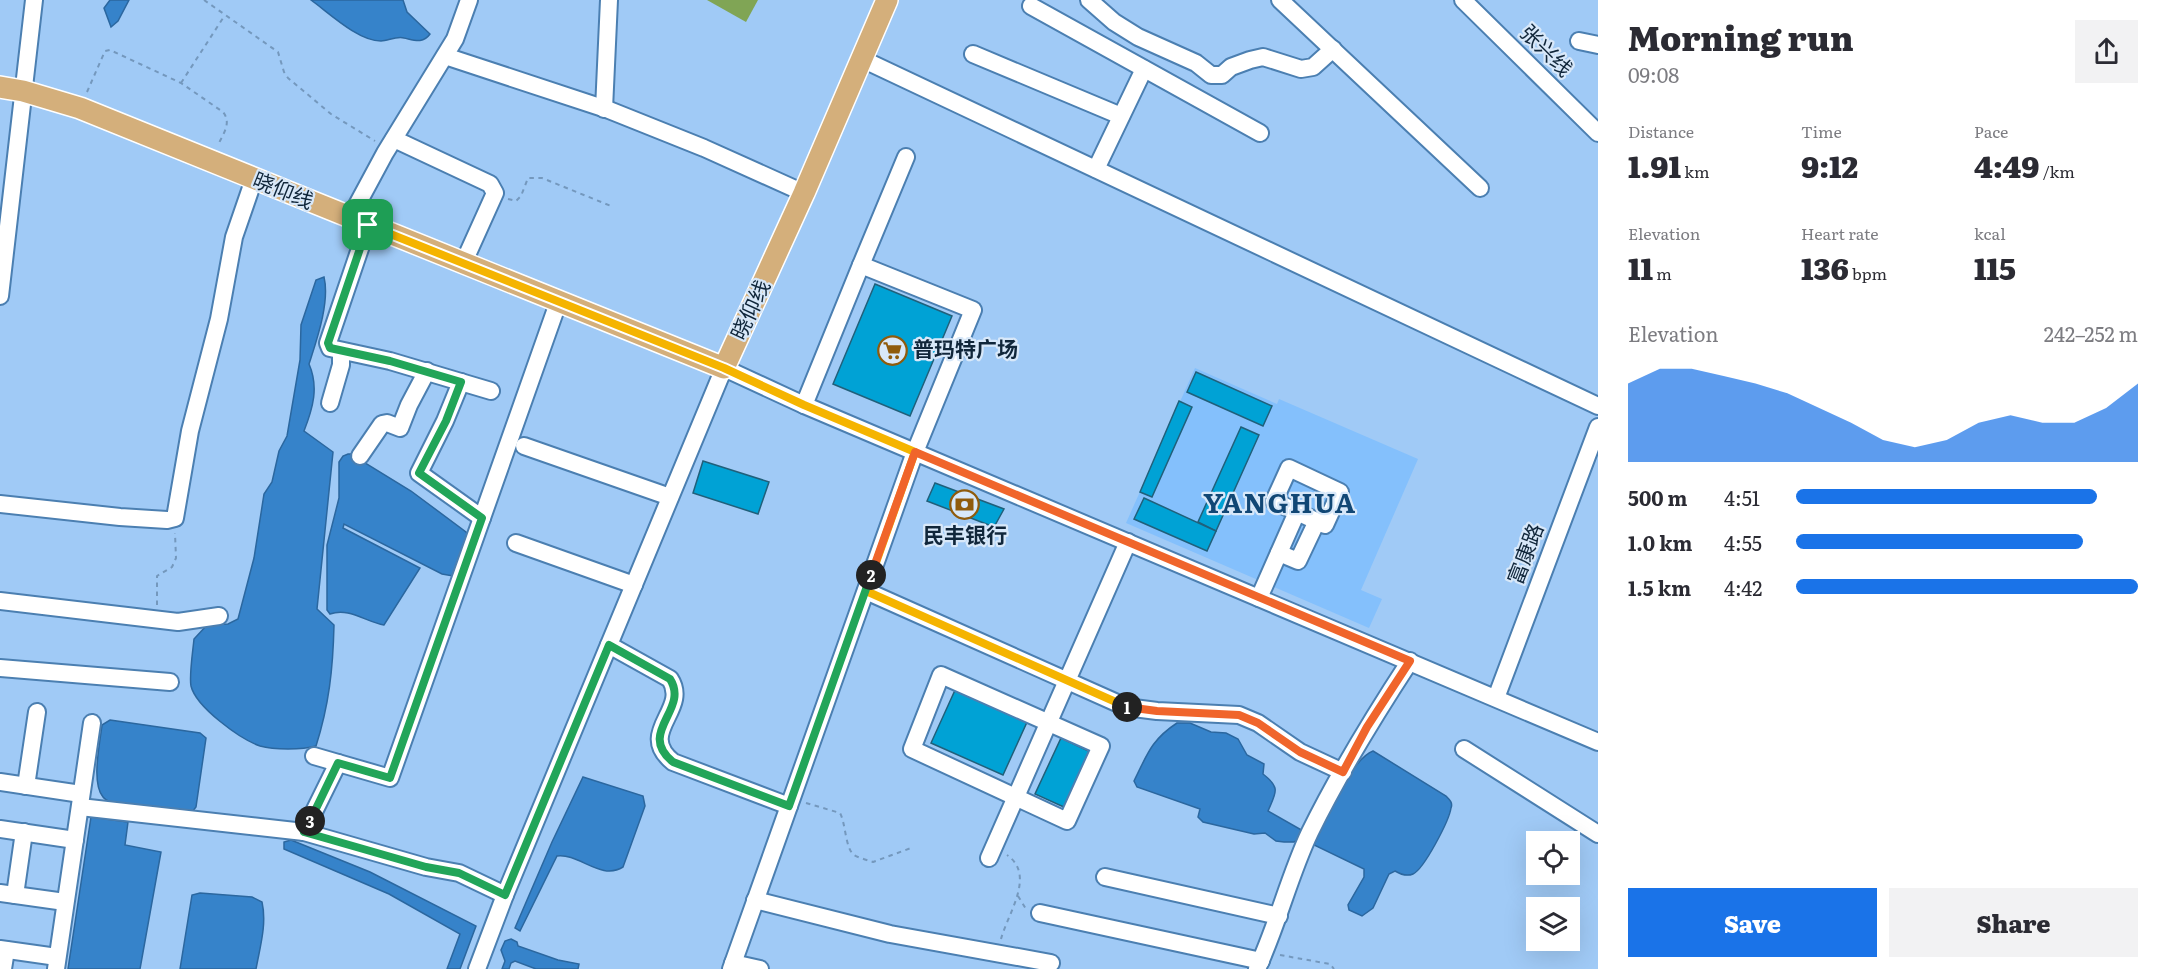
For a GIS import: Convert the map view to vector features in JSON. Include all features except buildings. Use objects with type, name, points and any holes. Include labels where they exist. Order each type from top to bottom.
[{"type":"main road","name":"晓仰线","points":[[0,87],[24,91],[80,108],[558,303],[724,368],[804,194],[887,0]]},
{"type":"street","points":[[0,296],[34,0]]},
{"type":"street","points":[[469,0],[455,39],[391,144],[359,222],[328,343],[330,348],[427,371],[490,391]]},
{"type":"street","points":[[604,109],[609,0]]},
{"type":"street","points":[[1089,0],[1138,37],[1196,63],[1211,75],[1222,75],[1231,67],[1263,57],[1301,69],[1313,67],[1333,49]]},
{"type":"street","points":[[1280,0],[1480,188]]},
{"type":"street","name":"张兴线","points":[[1463,0],[1598,133]]},
{"type":"street","points":[[1030,6],[1260,133]]},
{"type":"street","points":[[1578,41],[1598,45]]},
{"type":"street","points":[[973,54],[1121,116]]},
{"type":"street","points":[[445,56],[604,109],[704,148],[804,194]]},
{"type":"street","points":[[862,59],[1598,406]]},
{"type":"street","points":[[1096,169],[1144,69]]},
{"type":"street","points":[[391,144],[490,184],[495,193],[463,264]]},
{"type":"street","points":[[804,405],[906,157]]},
{"type":"street","points":[[0,504],[120,517],[167,520],[175,518],[190,431],[219,319],[234,237],[254,179]]},
{"type":"street","points":[[760,969],[732,966],[915,452],[973,310],[861,265]]},
{"type":"street","points":[[314,756],[390,778],[558,303]]},
{"type":"street","points":[[330,403],[341,365],[341,351]]},
{"type":"street","points":[[477,969],[505,895],[724,368],[804,405],[1598,742]]},
{"type":"street","points":[[360,456],[382,424],[387,423],[400,428],[427,371]]},
{"type":"street","points":[[461,382],[446,421],[419,473],[482,518]]},
{"type":"street","name":"富康路","points":[[1496,698],[1598,427]]},
{"type":"street","points":[[524,446],[670,497]]},
{"type":"street","points":[[1289,468],[1340,492],[1325,525],[1297,512],[1274,501],[1289,468]]},
{"type":"street","points":[[1259,598],[1297,512]]},
{"type":"street","points":[[1279,553],[1298,561],[1317,521]]},
{"type":"street","points":[[992,852],[1128,542]]},
{"type":"street","points":[[516,543],[634,585]]},
{"type":"street","points":[[866,591],[1126,707],[1157,711],[1239,715],[1258,723],[1300,752],[1343,772]]},
{"type":"street","points":[[0,602],[178,622],[219,616]]},
{"type":"street","points":[[609,645],[670,679],[674,685],[675,699],[659,736],[663,753],[673,762],[790,802]]},
{"type":"street","points":[[1040,913],[1261,961],[1310,832],[1367,727],[1410,661]]},
{"type":"street","points":[[0,668],[170,681]]},
{"type":"street","points":[[941,675],[1101,746],[1067,821],[1016,797],[912,749],[941,675]]},
{"type":"street","points":[[26,786],[37,712]]},
{"type":"street","points":[[3,969],[3,950],[56,963],[92,723]]},
{"type":"street","points":[[1464,749],[1598,834]]},
{"type":"street","points":[[304,832],[338,763]]},
{"type":"street","points":[[0,782],[26,786],[80,801],[304,832],[426,867],[459,873],[505,895]]},
{"type":"street","points":[[1598,813],[1593,822],[1598,834]]},
{"type":"street","points":[[0,829],[75,840]]},
{"type":"street","points":[[24,832],[8,894],[65,902]]},
{"type":"street","points":[[1105,877],[1279,916]]},
{"type":"street","points":[[755,900],[890,934],[1051,963]]},
{"type":"path","points":[[204,0],[278,52],[284,72],[331,114],[391,144]]},
{"type":"path","points":[[181,82],[225,15]]},
{"type":"path","points":[[80,108],[105,51],[110,50],[181,82],[223,112],[228,118],[228,124],[210,161]]},
{"type":"path","points":[[495,193],[516,201],[528,178],[542,178],[611,206]]},
{"type":"path","points":[[158,620],[157,576],[172,567],[176,558],[175,518]]},
{"type":"path","points":[[790,802],[840,813],[845,823],[847,844],[853,854],[873,862],[911,848]]},
{"type":"path","points":[[992,852],[1014,860],[1020,871],[1021,884],[997,953]]},
{"type":"path","points":[[1261,961],[1330,964],[1334,969]]},
{"type":"shaded area","points":[[110,0],[129,0],[118,21],[111,27],[104,8]]},
{"type":"shaded area","points":[[311,0],[403,0],[407,12],[430,34],[421,40],[395,38],[372,40],[353,31]]},
{"type":"shaded area","points":[[324,277],[324,309],[309,364],[314,381],[314,398],[304,431],[333,452],[317,609],[334,625],[331,672],[324,716],[316,746],[296,749],[273,748],[260,746],[241,737],[201,703],[191,686],[192,656],[194,639],[207,625],[228,624],[238,619],[254,558],[264,494],[272,482],[279,451],[287,436],[300,360],[301,325],[316,280]]},
{"type":"shaded area","points":[[1195,368],[1277,404],[1279,399],[1418,459],[1361,590],[1382,599],[1369,628],[1126,523]]},
{"type":"shaded area","points":[[354,454],[411,491],[466,532],[471,539],[453,576],[442,574],[344,524],[343,528],[420,568],[384,625],[344,612],[330,614],[327,610],[327,545],[339,498],[339,462],[343,456]]},
{"type":"shaded area","points":[[110,720],[200,733],[206,738],[196,807],[192,812],[115,804],[104,798],[99,791],[97,762],[102,725]]},
{"type":"shaded area","points":[[1177,723],[1190,723],[1211,732],[1226,733],[1238,739],[1247,755],[1264,764],[1263,774],[1275,787],[1275,795],[1268,811],[1305,832],[1300,839],[1294,842],[1276,841],[1265,833],[1254,834],[1203,822],[1198,817],[1200,809],[1137,787],[1134,781],[1146,756],[1155,742]]},
{"type":"shaded area","points":[[1373,751],[1446,796],[1452,806],[1435,844],[1418,870],[1408,875],[1395,871],[1389,874],[1373,908],[1362,916],[1349,910],[1348,905],[1364,877],[1364,869],[1314,845],[1331,808],[1355,766]]},
{"type":"shaded area","points":[[583,777],[643,796],[645,806],[623,867],[606,871],[574,858],[557,856],[520,931],[515,928]]},
{"type":"shaded area","points":[[91,817],[128,822],[125,845],[161,852],[140,969],[68,969]]},
{"type":"shaded area","points":[[291,840],[370,872],[476,926],[460,969],[447,969],[460,934],[389,894],[284,849],[284,842]]},
{"type":"shaded area","points":[[200,893],[252,897],[262,902],[263,927],[256,969],[180,969],[192,895]]},
{"type":"shaded area","points":[[511,939],[517,942],[518,946],[558,960],[579,964],[578,969],[536,969],[515,961],[511,963],[509,969],[502,969],[505,961],[501,950],[505,941]]},
{"type":"green space","points":[[707,0],[758,0],[746,22]]},
{"type":"place","name":"普玛特广场","points":[[892,350]]},
{"type":"place","name":"民丰银行","points":[[965,505]]},
{"type":"district","name":"YANGHUA","points":[[1280,504]]},
{"type":"route","points":[[368,225],[328,343],[330,348],[390,361],[461,382],[446,421],[419,473],[482,518],[390,778],[338,763],[304,832],[426,867],[459,873],[505,895],[609,645],[670,679],[674,685],[675,699],[659,736],[663,753],[673,762],[789,806],[915,452],[1410,661],[1367,727],[1343,772],[1300,752],[1258,723],[1239,715],[1157,711],[1126,707],[866,591],[915,452],[724,368],[368,225]]}]
